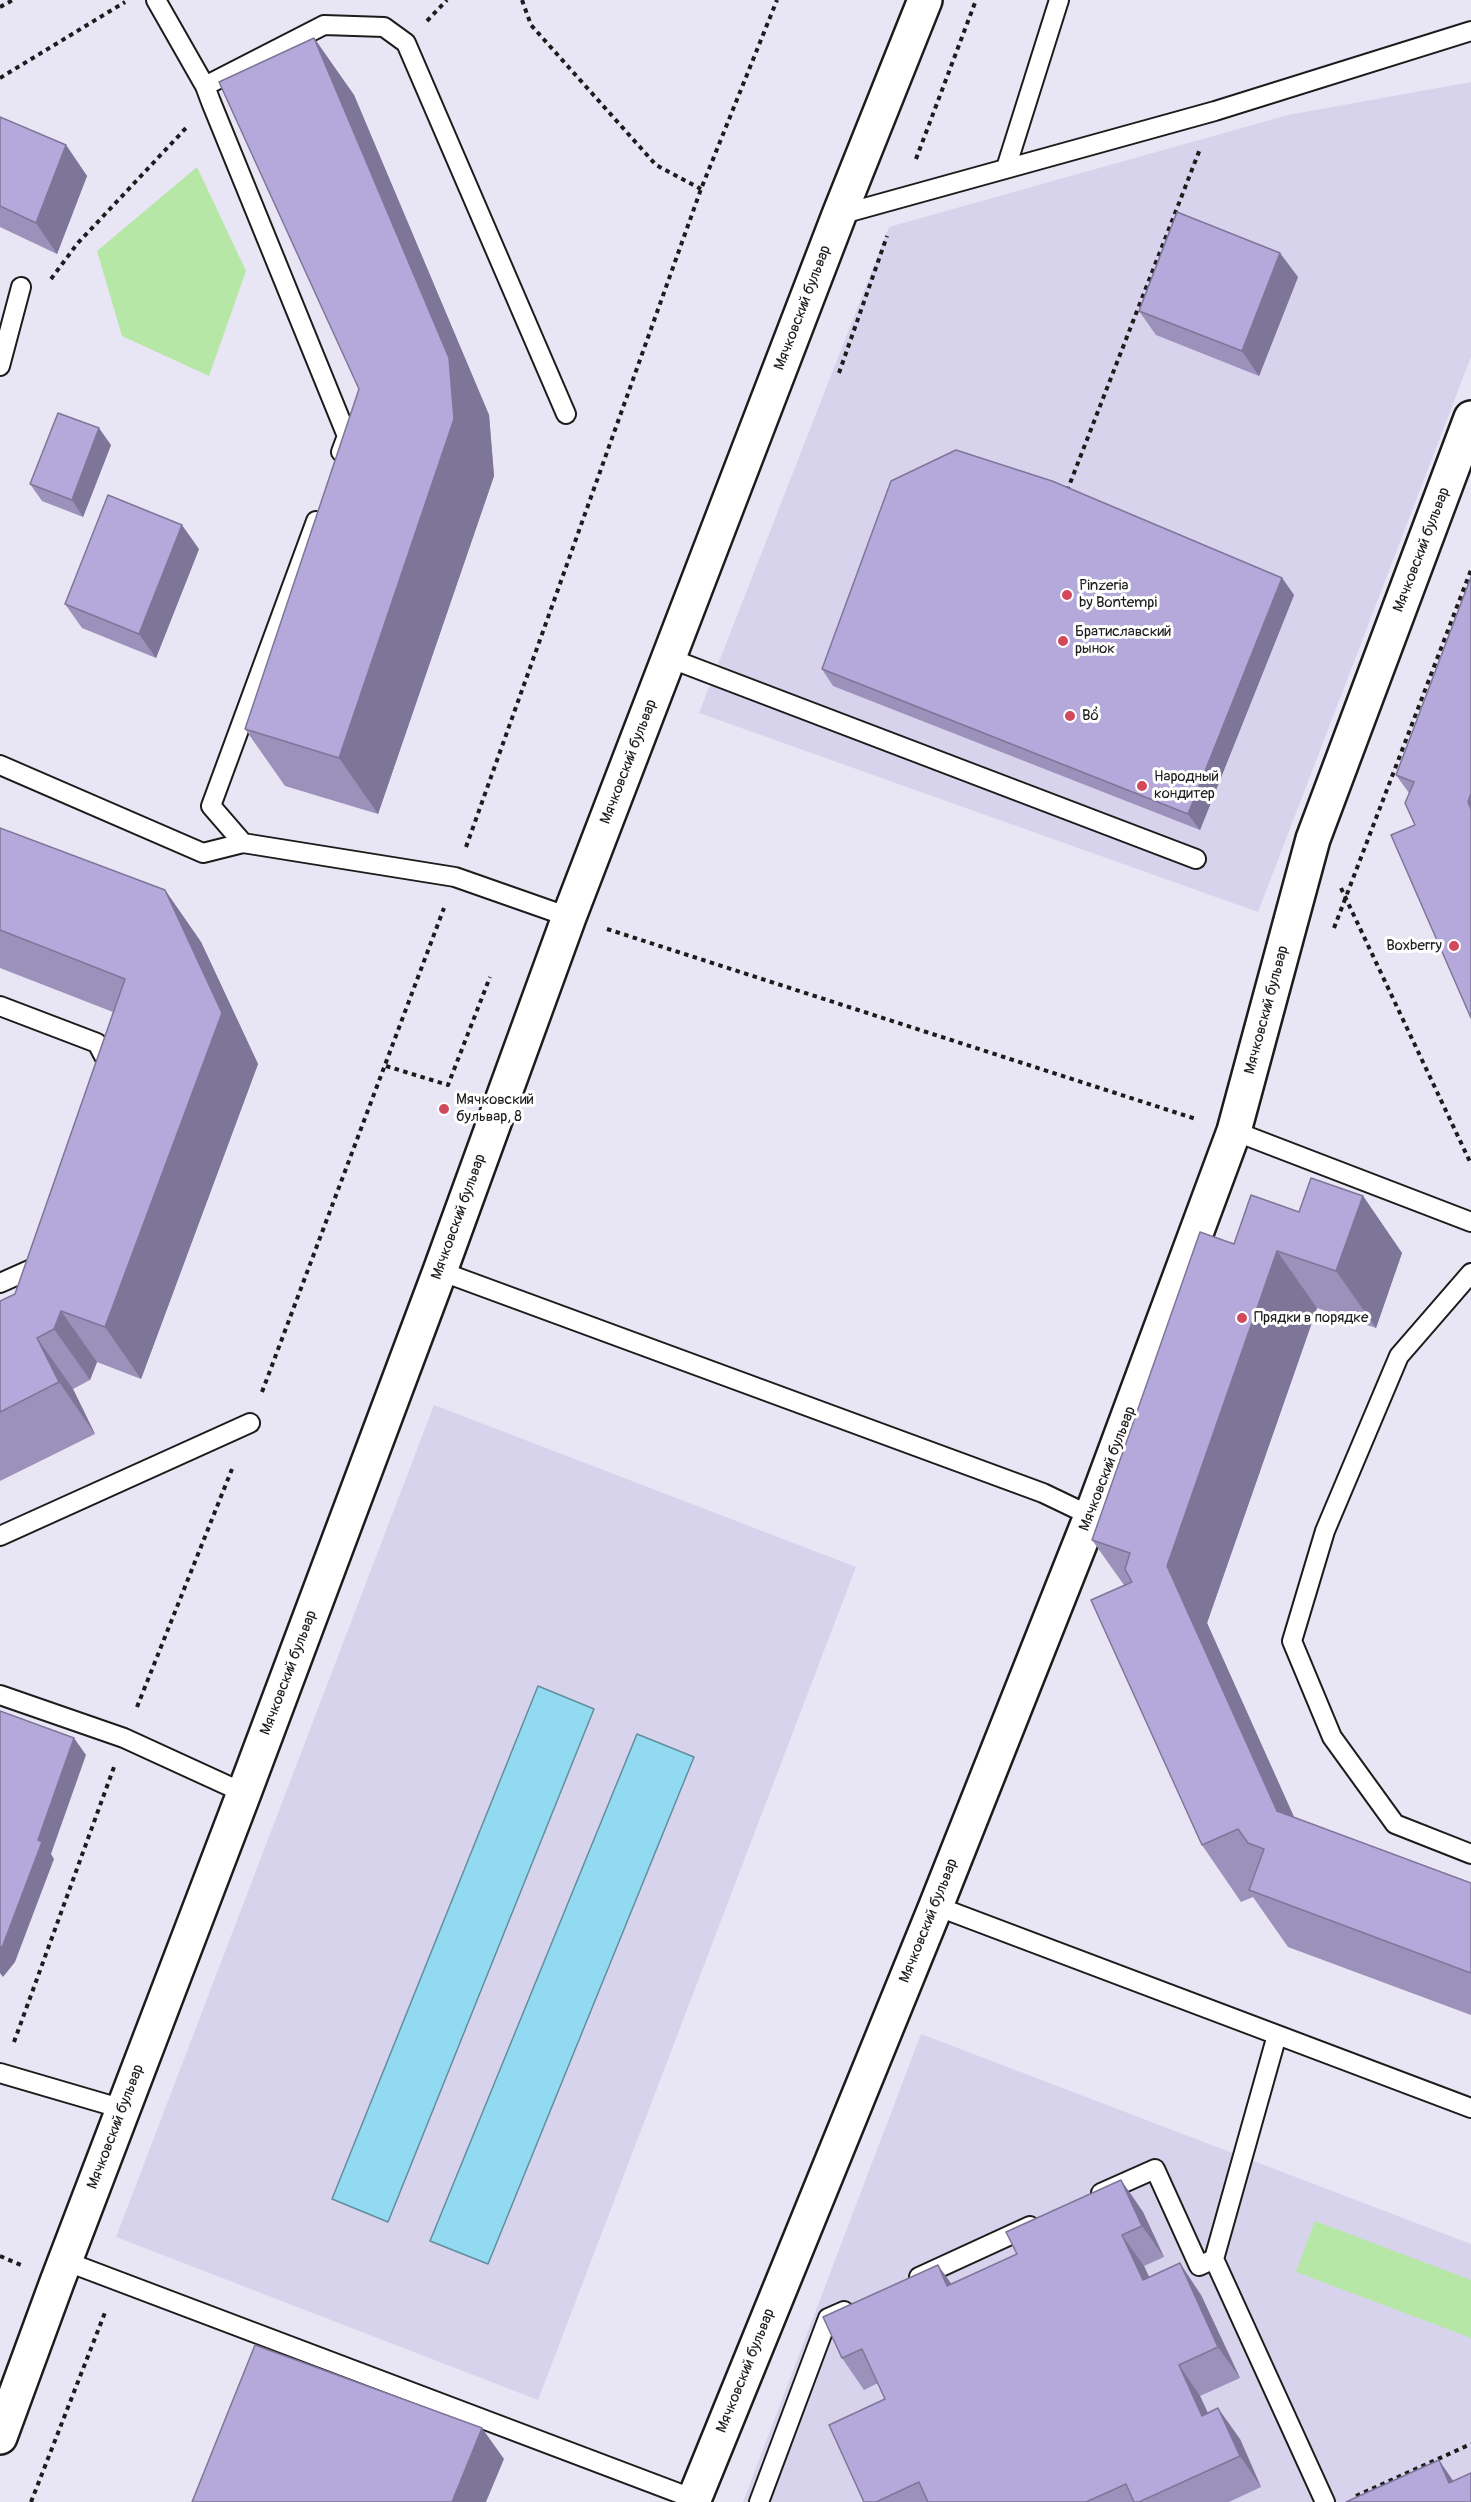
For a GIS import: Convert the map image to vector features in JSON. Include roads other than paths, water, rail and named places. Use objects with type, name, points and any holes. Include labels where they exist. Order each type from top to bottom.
[{"type":"street","name":"Мячковский бульвар","points":[[0,2437],[440,1271],[569,917],[839,215],[925,0]]},
{"type":"street","name":"Мячковский бульвар","points":[[693,2500],[936,1906],[1091,1516],[1234,1131],[1313,839],[1471,418]]},
{"type":"lane","points":[[156,0],[208,94],[347,436],[334,470]]},
{"type":"lane","points":[[1006,168],[1059,0]]},
{"type":"lane","points":[[208,94],[324,25],[384,27],[406,43],[566,414]]},
{"type":"lane","points":[[839,215],[1215,111],[1471,31]]},
{"type":"lane","points":[[0,366],[21,287]]},
{"type":"lane","points":[[243,843],[211,806],[322,503]]},
{"type":"lane","points":[[669,658],[1196,859]]},
{"type":"lane","points":[[0,765],[202,852],[243,843],[455,877],[569,917]]},
{"type":"lane","points":[[0,1006],[97,1043],[114,1075],[110,1086]]},
{"type":"lane","points":[[1234,1131],[1471,1222]]},
{"type":"lane","points":[[0,1283],[52,1259],[56,1249]]},
{"type":"lane","points":[[440,1271],[1032,1489],[1091,1516]]},
{"type":"lane","points":[[1471,1273],[1399,1356],[1325,1531],[1292,1641],[1332,1737],[1395,1824],[1471,1854]]},
{"type":"lane","points":[[0,1536],[250,1423]]},
{"type":"lane","points":[[0,1695],[124,1738],[244,1792]]},
{"type":"lane","points":[[936,1906],[1471,2108]]},
{"type":"lane","points":[[1277,2035],[1214,2259],[1325,2502]]},
{"type":"lane","points":[[1,2073],[123,2109]]},
{"type":"lane","points":[[1089,2199],[1155,2169],[1199,2266],[1214,2259]]},
{"type":"lane","points":[[904,2284],[1046,2219]]},
{"type":"lane","points":[[65,2261],[693,2500]]},
{"type":"lane","points":[[759,2502],[828,2319],[860,2304]]},
{"type":"water","points":[[538,1686],[594,1709],[388,2222],[332,2199]]},
{"type":"water","points":[[637,1734],[694,1757],[488,2264],[430,2241]]},
{"type":"place","name":"Pinzeria by Bontempi","points":[[1067,595]]},
{"type":"place","name":"Братиславский рынок","points":[[1063,641]]},
{"type":"place","name":"Bổ","points":[[1070,716]]},
{"type":"place","name":"Народный кондитер","points":[[1142,786]]},
{"type":"place","name":"Boxberry","points":[[1454,946]]},
{"type":"place","name":"Мячковский бульвар, 8","points":[[444,1109]]},
{"type":"place","name":"Прядки в порядке","points":[[1242,1318]]}]
